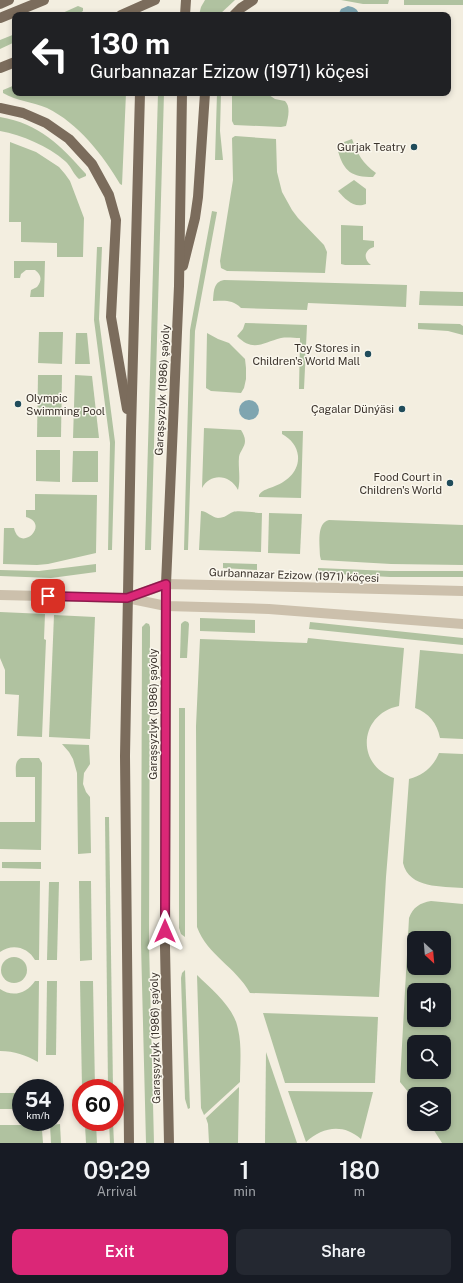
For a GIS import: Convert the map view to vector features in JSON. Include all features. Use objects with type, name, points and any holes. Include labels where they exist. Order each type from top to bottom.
[{"type":"main road","points":[[0,4],[9,0]]},
{"type":"main road","points":[[15,12],[44,0]]},
{"type":"main road","points":[[129,12],[143,7],[155,0]]},
{"type":"main road","points":[[185,12],[186,0]]},
{"type":"main road","points":[[237,12],[253,0]]},
{"type":"main road","points":[[0,18],[12,13]]},
{"type":"main road","points":[[0,68],[12,63]]},
{"type":"main road","points":[[129,1143],[125,756],[127,598],[140,96]]},
{"type":"main road","name":"Garaşsyzlyk (1986) şaýoly","points":[[169,1143],[165,947],[166,584],[179,286],[182,96]]},
{"type":"main road","points":[[179,286],[195,218],[198,197],[205,96]]},
{"type":"main road","points":[[0,108],[23,113],[46,123],[69,139],[92,164],[109,195],[116,220],[111,317],[131,431]]},
{"type":"street","name":"Gurbannazar Ezizow (1971) köçesi","points":[[127,598],[166,584],[463,592]]},
{"type":"street","name":"Gurbannazar Ezizow (1971) köçesi","points":[[0,594],[127,598],[166,606],[269,609],[463,624]]},
{"type":"green space","points":[[205,0],[235,0],[222,12],[200,12]]},
{"type":"green space","points":[[341,0],[389,0],[388,4],[363,4]]},
{"type":"green space","points":[[404,0],[463,0],[463,5],[404,5]]},
{"type":"green space","points":[[78,6],[83,8],[82,12],[65,12]]},
{"type":"green space","points":[[12,35],[12,43],[0,49],[0,40]]},
{"type":"green space","points":[[12,86],[12,96],[126,96],[122,185],[98,151],[69,122],[47,108],[14,98],[3,93],[3,90]]},
{"type":"green space","points":[[158,96],[164,96],[151,550],[145,550]]},
{"type":"green space","points":[[217,96],[221,96],[220,131],[223,160],[215,160]]},
{"type":"green space","points":[[232,96],[270,96],[275,99],[285,101],[288,106],[286,126],[234,125],[232,121]]},
{"type":"green space","points":[[0,117],[14,120],[38,130],[58,145],[86,174],[86,176],[79,179],[65,161],[43,146],[26,138],[0,131]]},
{"type":"green space","points":[[235,136],[276,139],[277,172],[282,192],[298,218],[324,245],[327,252],[325,273],[227,271],[221,268],[220,261],[233,180],[232,138]]},
{"type":"green space","points":[[352,139],[361,158],[367,166],[376,173],[373,177],[354,174],[350,172],[343,164],[338,151],[344,142]]},
{"type":"green space","points":[[10,142],[36,152],[59,167],[70,181],[84,218],[83,257],[57,257],[57,243],[21,242],[21,222],[9,222]]},
{"type":"green space","points":[[354,180],[366,189],[366,204],[354,204],[347,200],[338,191]]},
{"type":"green space","points":[[212,211],[217,212],[195,331],[188,550],[184,550],[190,330]]},
{"type":"green space","points":[[341,225],[363,226],[363,240],[374,241],[374,247],[368,250],[366,255],[368,263],[371,265],[341,264]]},
{"type":"green space","points":[[97,247],[102,247],[99,319],[115,442],[112,550],[108,550],[110,443],[94,320]]},
{"type":"green space","points":[[14,261],[45,261],[44,297],[30,297],[31,290],[37,287],[40,283],[40,276],[35,270],[26,270],[21,274],[20,278],[14,278]]},
{"type":"green space","points":[[220,281],[407,285],[406,307],[308,303],[307,310],[241,308],[231,302],[213,301],[216,285]]},
{"type":"green space","points":[[420,291],[463,292],[463,306],[419,305]]},
{"type":"green space","points":[[245,323],[307,325],[304,389],[299,389],[300,338],[283,338],[259,345],[248,344],[237,336],[243,329]]},
{"type":"green space","points":[[418,323],[460,324],[463,326],[463,335],[448,331],[418,329]]},
{"type":"green space","points":[[39,332],[63,332],[62,364],[38,363]]},
{"type":"green space","points":[[76,333],[87,333],[90,364],[75,364]]},
{"type":"green space","points":[[207,333],[229,343],[245,359],[246,379],[241,393],[211,391],[206,388]]},
{"type":"green space","points":[[38,375],[62,375],[61,437],[37,437]]},
{"type":"green space","points":[[75,375],[92,376],[99,438],[73,438]]},
{"type":"green space","points":[[204,428],[241,430],[245,441],[239,457],[238,490],[230,481],[220,477],[210,480],[202,488]]},
{"type":"green space","points":[[282,431],[303,431],[301,498],[259,497],[262,491],[280,484],[292,475],[297,466],[298,456],[295,446],[282,434]]},
{"type":"green space","points":[[36,450],[60,450],[60,482],[36,481]]},
{"type":"green space","points":[[73,451],[98,451],[98,482],[72,482]]},
{"type":"green space","points":[[35,494],[97,495],[96,553],[48,564],[3,564],[4,528],[14,528],[17,535],[22,538],[27,538],[32,535],[35,530],[36,525],[33,521],[26,517],[26,510],[35,510]]},
{"type":"green space","points":[[201,511],[218,518],[236,511],[262,513],[261,552],[199,550]]},
{"type":"green space","points":[[269,513],[302,514],[300,554],[268,553]]},
{"type":"green space","points":[[329,520],[463,525],[463,565],[391,564],[321,560],[319,541],[320,530],[322,525]]},
{"type":"green space","points":[[223,563],[257,564],[257,570],[223,568]]},
{"type":"green space","points":[[96,564],[96,572],[51,578],[0,576],[0,570],[39,571]]},
{"type":"green space","points":[[318,568],[390,571],[463,571],[463,577],[390,577],[318,573]]},
{"type":"green space","points":[[0,612],[45,614],[44,639],[46,640],[42,737],[17,736],[19,695],[5,694],[5,670],[0,658]]},
{"type":"green space","points":[[54,615],[95,617],[90,739],[49,737]]},
{"type":"green space","points":[[200,618],[255,620],[255,633],[200,631]]},
{"type":"green space","points":[[185,621],[189,624],[187,658],[180,658],[181,624]]},
{"type":"green space","points":[[310,622],[463,638],[463,645],[309,629]]},
{"type":"green space","points":[[146,623],[149,624],[150,627],[149,944],[154,1143],[146,1143],[141,944],[142,627]]},
{"type":"green space","points":[[308,638],[404,648],[399,706],[386,711],[376,719],[370,729],[367,740],[368,752],[373,762],[381,772],[394,778],[386,877],[379,997],[250,993],[237,976],[214,953],[202,937],[197,927],[196,726],[200,639],[307,643]]},
{"type":"green space","points":[[420,650],[463,654],[463,739],[440,738],[432,719],[415,708]]},
{"type":"green space","points":[[179,708],[185,708],[185,937],[181,934],[179,928]]},
{"type":"green space","points":[[62,744],[89,745],[90,764],[84,773],[83,784],[90,797],[91,853],[78,854],[77,773],[73,759]]},
{"type":"green space","points":[[439,753],[463,754],[463,888],[436,886],[419,882],[412,878],[406,871],[403,863],[409,779],[424,773],[434,762]]},
{"type":"green space","points":[[21,758],[39,758],[42,763],[41,850],[0,849],[0,822],[35,822],[35,777],[16,777],[16,763]]},
{"type":"green space","points":[[105,817],[109,817],[113,1079],[108,1079]]},
{"type":"green space","points":[[2,862],[41,862],[41,869],[2,868]]},
{"type":"green space","points":[[0,881],[40,881],[39,960],[35,960],[24,949],[15,947],[5,949],[0,952]]},
{"type":"green space","points":[[79,881],[91,881],[92,960],[80,961]]},
{"type":"green space","points":[[49,882],[59,882],[57,960],[47,960]]},
{"type":"green space","points":[[431,901],[463,904],[463,1143],[442,1143],[434,1131],[451,1131],[451,1087],[407,1087],[407,1090],[400,1082],[407,954],[407,975],[451,975],[451,931],[408,931],[409,918],[415,908],[420,904]]},
{"type":"green space","points":[[14,957],[23,961],[27,970],[23,979],[14,983],[5,979],[1,970],[5,961]]},
{"type":"green space","points":[[185,970],[190,1108],[188,1109],[185,1099],[181,978],[182,973]]},
{"type":"green space","points":[[197,975],[222,999],[232,1013],[238,1029],[240,1049],[240,1082],[204,1115],[201,1108]]},
{"type":"green space","points":[[35,981],[39,981],[38,1062],[20,1054],[0,1051],[0,989],[5,992],[15,994],[28,989]]},
{"type":"green space","points":[[47,981],[57,981],[56,1055],[46,1055]]},
{"type":"green space","points":[[80,981],[93,981],[95,1079],[82,1079]]},
{"type":"green space","points":[[263,1013],[378,1017],[375,1083],[285,1083]]},
{"type":"green space","points":[[266,1052],[297,1143],[265,1143]]},
{"type":"green space","points":[[239,1087],[238,1143],[209,1143],[208,1124],[206,1118]]},
{"type":"green space","points":[[288,1091],[373,1092],[361,1139],[347,1131],[333,1129],[319,1133],[306,1142]]},
{"type":"green space","points":[[0,1093],[12,1093],[12,1109],[0,1109]]},
{"type":"green space","points":[[0,1125],[12,1125],[12,1131],[42,1131],[43,1143],[0,1143]]},
{"type":"green space","points":[[50,1131],[60,1131],[61,1143],[51,1143]]},
{"type":"green space","points":[[85,1131],[96,1131],[97,1143],[86,1143]]},
{"type":"green space","points":[[109,1131],[113,1131],[114,1143],[110,1143]]},
{"type":"water","points":[[348,6],[358,12],[340,12],[341,9]]},
{"type":"water","points":[[249,400],[256,403],[259,410],[256,417],[249,420],[242,417],[239,410],[242,403]]},
{"type":"place","name":"Gurjak Teatry","points":[[414,147]]},
{"type":"place","name":"Toy Stores in Children's World Mall","points":[[368,354]]},
{"type":"place","name":"Olympic Swimming Pool","points":[[18,404]]},
{"type":"place","name":"Çagalar Dünýäsi","points":[[402,409]]},
{"type":"place","name":"Food Court in Children's World","points":[[450,483]]},
{"type":"route","points":[[48,596],[127,598],[166,584],[165,931]]}]
